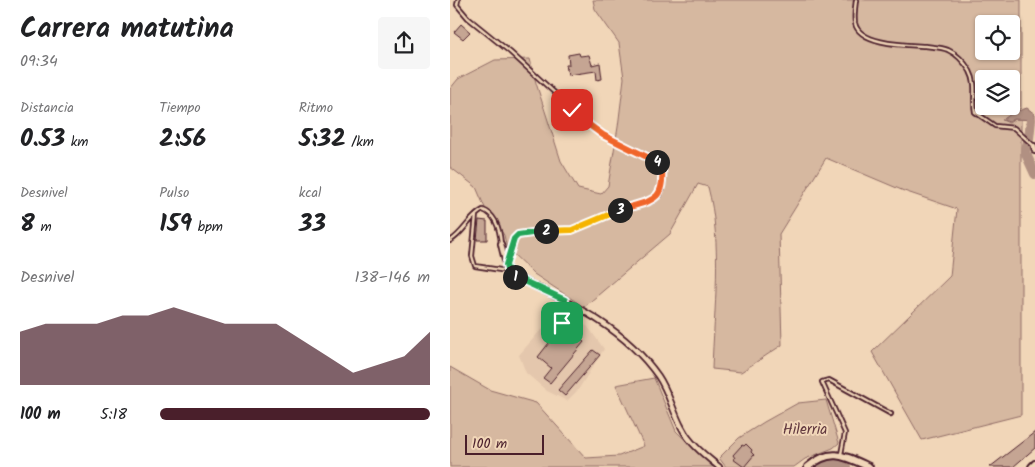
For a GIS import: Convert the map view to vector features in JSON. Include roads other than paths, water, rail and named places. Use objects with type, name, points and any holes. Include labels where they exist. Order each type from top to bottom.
[{"type":"main road","points":[[808,467],[823,457],[841,455],[854,459],[867,467]]},
{"type":"main road","points":[[1032,467],[1035,464]]},
{"type":"street","points":[[501,244],[508,274],[565,300],[602,322],[632,347],[659,378],[682,430],[697,448],[719,467]]},
{"type":"lane","points":[[458,0],[457,5],[468,18],[510,52],[591,126],[603,135],[656,162],[662,168],[663,181],[660,194],[652,201],[626,208],[572,230],[518,235],[514,239],[506,265]]},
{"type":"lane","points":[[856,0],[855,23],[858,29],[869,38],[886,43],[947,50],[963,61],[971,72],[976,92],[973,102],[975,112],[995,126],[1014,128],[1026,137],[1034,149]]},
{"type":"lane","points":[[450,241],[456,238],[476,214],[483,210],[489,212],[495,220],[500,232],[501,244]]},
{"type":"lane","points":[[476,214],[472,248],[475,266],[507,271]]},
{"type":"lane","points":[[557,327],[564,318],[565,300]]},
{"type":"lane","points":[[841,455],[845,433],[822,382],[828,380],[891,414]]},
{"type":"waterway","points":[[1031,120],[1025,152],[1035,174]]},
{"type":"waterway","points":[[820,467],[832,464],[846,467]]},
{"type":"park label","name":"Hilerria","points":[[805,430]]}]
